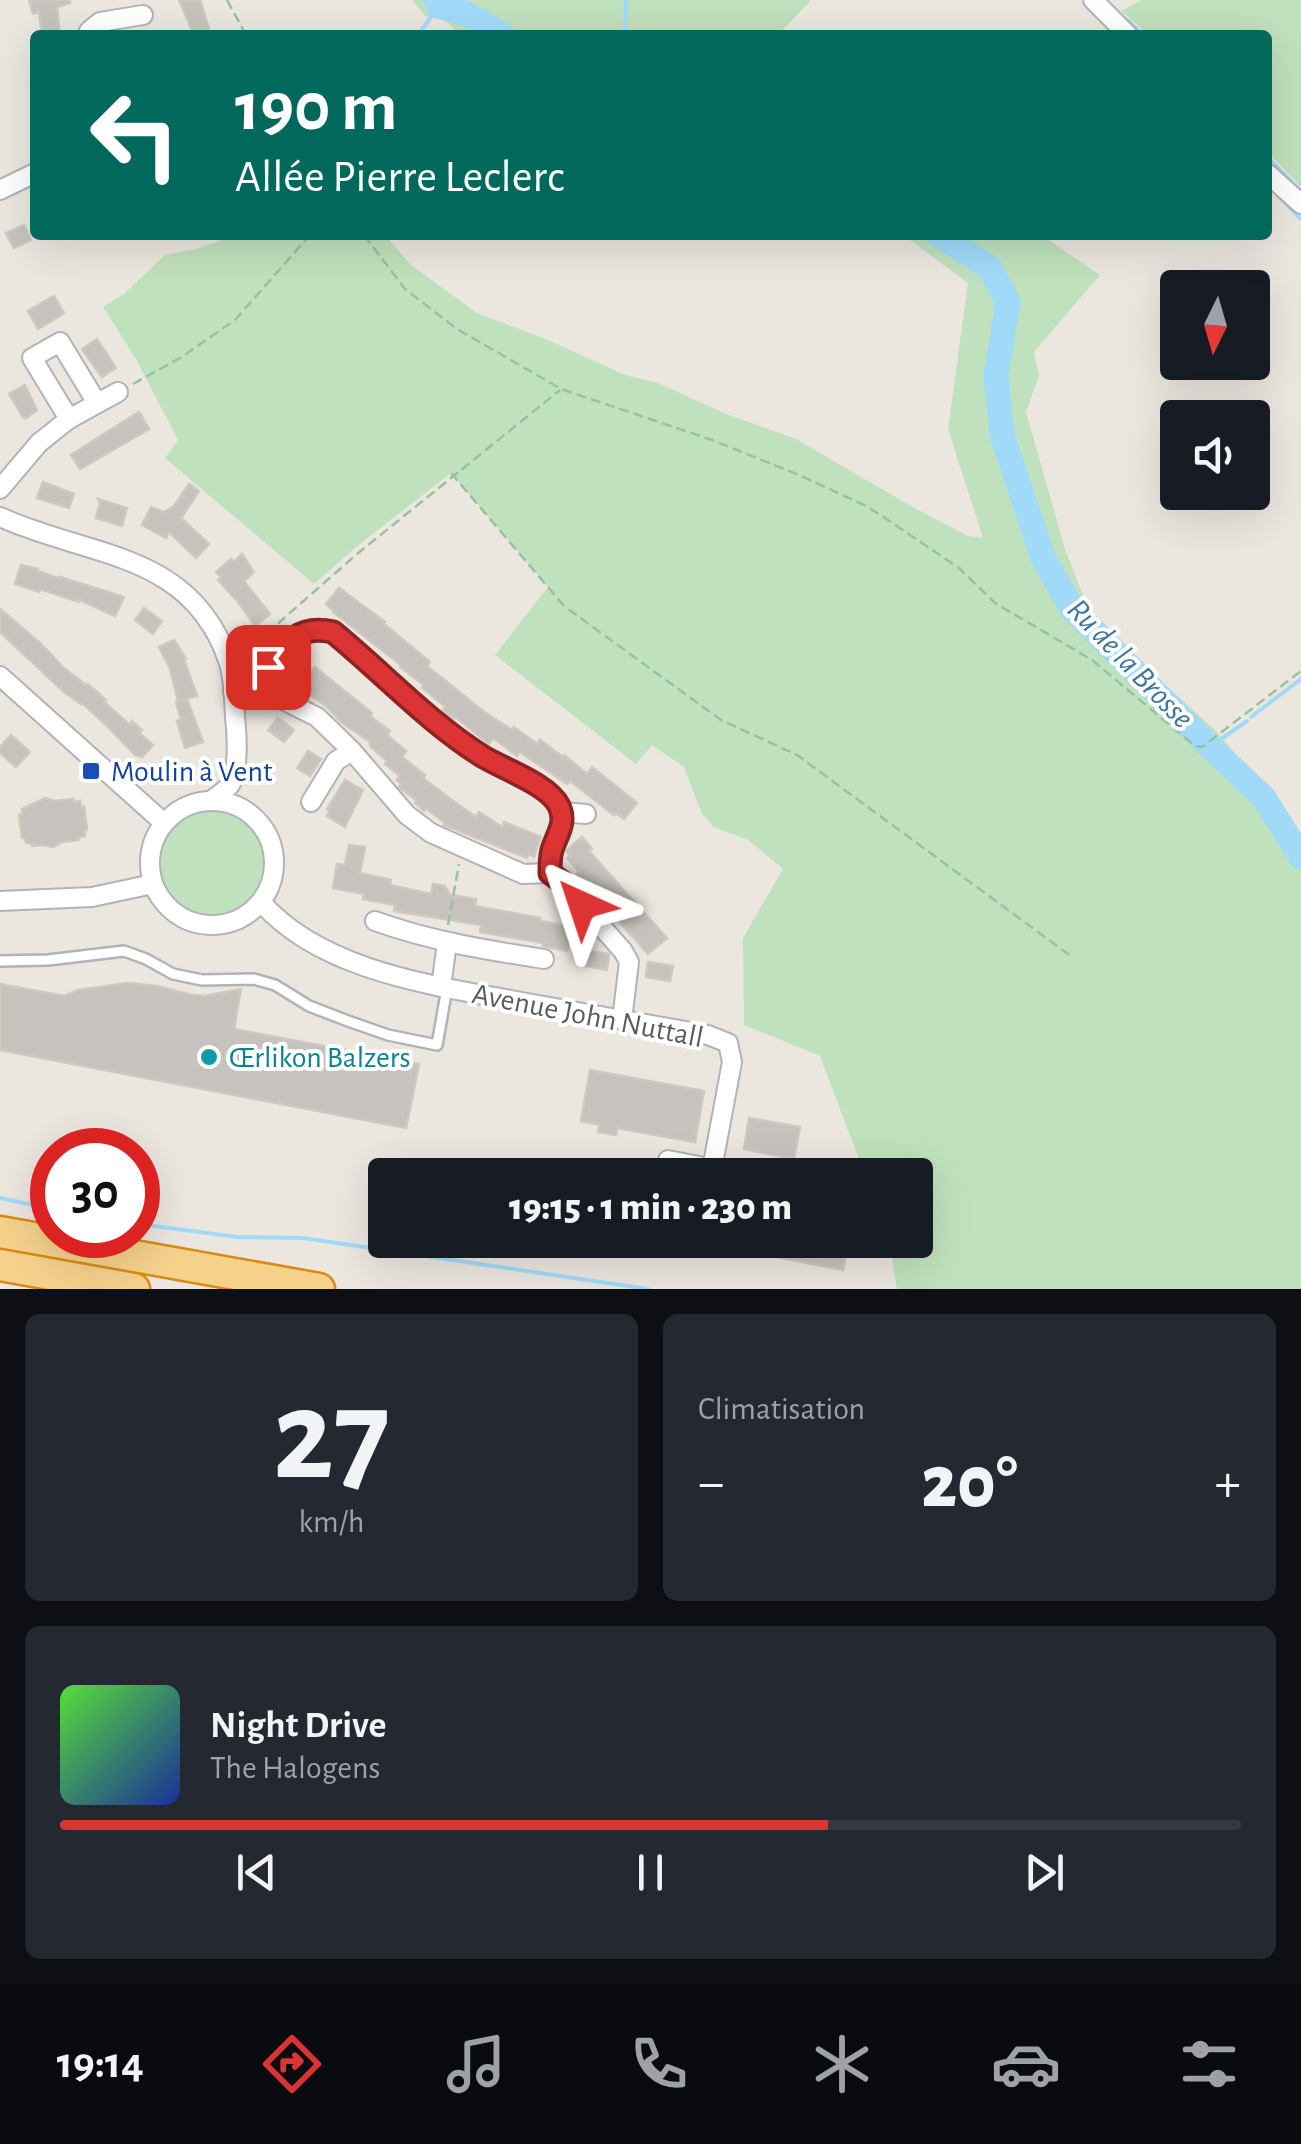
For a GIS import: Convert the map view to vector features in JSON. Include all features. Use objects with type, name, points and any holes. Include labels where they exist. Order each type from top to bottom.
[{"type":"highway","points":[[0,1232],[319,1289]]},
{"type":"highway","points":[[0,1265],[134,1289]]},
{"type":"street","points":[[1093,0],[1123,30]]},
{"type":"street","points":[[90,30],[100,22],[143,14]]},
{"type":"street","points":[[0,190],[30,176]]},
{"type":"street","points":[[1272,178],[1301,204]]},
{"type":"street","points":[[69,419],[32,358],[60,342],[97,403]]},
{"type":"street","points":[[0,490],[40,444],[69,419],[118,392]]},
{"type":"street","points":[[0,516],[151,570],[196,604],[228,663],[234,692],[238,747],[231,784],[212,800]]},
{"type":"street","points":[[264,690],[262,676],[292,638],[319,629],[333,632],[446,732],[556,800],[562,823],[552,851],[550,873]]},
{"type":"street","points":[[0,676],[164,823]]},
{"type":"street","points":[[234,692],[264,690],[317,717],[352,751],[406,815],[431,833],[523,874],[550,873]]},
{"type":"street","points":[[311,802],[336,761],[352,751]]},
{"type":"street","points":[[212,800],[249,812],[263,826],[272,844],[275,864],[271,884],[261,902],[230,922],[212,925],[176,914],[162,901],[150,863],[154,842],[164,823],[194,803],[212,800]]},
{"type":"street","points":[[562,812],[586,814]]},
{"type":"street","points":[[550,873],[629,962],[622,1020]]},
{"type":"street","points":[[0,901],[92,897],[154,884]]},
{"type":"street","name":"Avenue John Nuttall","points":[[261,902],[286,928],[333,953],[378,970],[444,987],[708,1035],[728,1043],[732,1062],[714,1158]]},
{"type":"street","name":"Avenue John Nuttall","points":[[375,921],[445,943],[544,959]]},
{"type":"street","name":"Avenue John Nuttall","points":[[444,987],[445,943]]},
{"type":"lane","points":[[0,960],[48,960],[124,951],[173,974],[202,980],[254,979],[276,985],[309,1006],[348,1021],[437,1044],[444,987]]},
{"type":"path","points":[[227,0],[243,30]]},
{"type":"path","points":[[118,392],[180,358],[235,320],[306,240]]},
{"type":"path","points":[[368,240],[405,289],[457,329],[561,389],[712,440],[864,504],[959,568],[995,603],[1092,660],[1195,746],[1202,747],[1301,671]]},
{"type":"path","points":[[258,641],[357,554],[561,389]]},
{"type":"path","points":[[452,475],[564,606],[721,720],[797,755],[1072,957]]},
{"type":"path","points":[[445,943],[464,848]]},
{"type":"green space","points":[[412,0],[811,0],[783,30],[456,30],[445,21],[425,16]]},
{"type":"green space","points":[[1142,0],[1301,0],[1301,187],[1272,156],[1272,30],[1143,30],[1121,11]]},
{"type":"green space","points":[[222,240],[389,240],[411,265],[477,313],[625,375],[658,383],[726,414],[796,439],[918,510],[968,536],[983,538],[948,429],[968,283],[910,240],[1048,240],[1100,275],[1034,352],[1039,376],[1026,412],[1065,549],[1087,606],[1130,653],[1214,729],[1282,808],[1301,838],[1301,1289],[897,1289],[892,1258],[933,1258],[933,1158],[859,1158],[820,1056],[744,1025],[743,938],[783,869],[748,840],[714,827],[702,814],[684,767],[652,745],[636,764],[495,655],[548,587],[451,473],[314,584],[165,458],[178,440],[136,359],[103,307],[125,293],[165,255]]},
{"type":"green space","points":[[212,810],[232,814],[249,825],[260,842],[264,862],[260,882],[249,899],[232,910],[212,914],[192,910],[175,899],[164,882],[160,862],[164,842],[175,825],[192,814]]},
{"type":"building","points":[[29,0],[69,0],[70,3],[57,7],[59,30],[41,30],[39,12],[33,14]]},
{"type":"building","points":[[179,0],[200,0],[209,30],[192,30]]},
{"type":"building","points":[[24,225],[31,240],[14,248],[6,233]]},
{"type":"building","points":[[54,296],[64,313],[38,329],[28,311]]},
{"type":"building","points":[[97,339],[116,368],[102,377],[82,349]]},
{"type":"building","points":[[25,385],[37,410],[26,418],[9,394]]},
{"type":"building","points":[[139,412],[149,429],[80,469],[71,455]]},
{"type":"building","points":[[43,482],[74,494],[69,508],[37,498]]},
{"type":"building","points":[[189,484],[199,491],[181,518],[209,544],[196,558],[169,532],[166,538],[142,525],[151,507],[164,512],[174,506]]},
{"type":"building","points":[[98,499],[127,508],[122,526],[96,518]]},
{"type":"building","points":[[242,554],[254,572],[244,581],[270,614],[255,626],[218,580],[221,577],[216,572]]},
{"type":"building","points":[[21,565],[124,597],[115,616],[80,600],[15,584]]},
{"type":"building","points":[[339,588],[385,622],[430,662],[427,666],[483,711],[537,744],[540,740],[587,774],[592,767],[637,803],[624,819],[614,815],[570,781],[567,784],[493,738],[489,744],[454,719],[443,710],[446,707],[422,688],[424,685],[333,612],[326,604]]},
{"type":"building","points":[[144,608],[162,621],[153,634],[135,620]]},
{"type":"building","points":[[0,609],[130,725],[132,721],[142,730],[139,733],[153,745],[142,757],[135,755],[0,632]]},
{"type":"building","points":[[174,640],[186,659],[197,696],[178,701],[170,669],[159,647]]},
{"type":"building","points":[[292,656],[311,672],[315,667],[372,713],[370,716],[390,731],[387,735],[406,751],[402,757],[453,801],[476,817],[479,812],[502,827],[504,822],[541,837],[534,857],[529,854],[527,858],[444,825],[426,808],[424,811],[399,787],[400,776],[385,764],[387,761],[370,742],[279,673]]},
{"type":"building","points":[[187,699],[203,742],[185,748],[176,702]]},
{"type":"building","points":[[278,718],[294,730],[284,742],[268,730]]},
{"type":"building","points":[[11,735],[30,752],[16,767],[0,753],[0,747]]},
{"type":"building","points":[[308,751],[321,759],[310,776],[297,768]]},
{"type":"building","points":[[345,780],[363,790],[345,827],[327,816],[327,809]]},
{"type":"building","points":[[45,798],[80,801],[84,806],[85,836],[53,847],[26,843],[19,815],[22,809]]},
{"type":"building","points":[[582,837],[592,849],[589,851],[667,938],[648,954],[567,858],[570,856],[566,851]]},
{"type":"building","points":[[349,845],[365,847],[360,873],[391,880],[390,885],[431,894],[433,884],[445,886],[450,895],[476,899],[475,906],[571,927],[567,951],[480,932],[481,925],[394,911],[395,905],[333,888],[337,864],[345,865]]},
{"type":"building","points":[[589,951],[609,954],[607,970],[586,966]]},
{"type":"building","points":[[648,962],[673,966],[670,981],[646,977]]},
{"type":"building","name":"Œrlikon Balzers","points":[[128,983],[204,996],[241,989],[234,1029],[419,1064],[406,1128],[0,1050],[0,984],[64,996],[78,990]]},
{"type":"building","points":[[590,1070],[704,1091],[695,1142],[617,1128],[616,1135],[598,1132],[600,1125],[581,1121]]},
{"type":"building","points":[[749,1118],[800,1127],[794,1158],[744,1149]]},
{"type":"building","points":[[782,1258],[846,1258],[843,1270]]},
{"type":"waterway","name":"Ru de la Brosse","points":[[436,0],[439,6],[467,14],[494,30]]},
{"type":"waterway","points":[[625,30],[626,0]]},
{"type":"waterway","points":[[422,30],[439,6]]},
{"type":"waterway","points":[[1128,21],[1138,30]]},
{"type":"waterway","points":[[1272,162],[1301,191]]},
{"type":"waterway","points":[[1272,189],[1301,219]]},
{"type":"waterway","name":"Ru de la Brosse","points":[[947,240],[989,267],[1008,302],[996,375],[1002,435],[1044,560],[1072,609],[1264,798],[1301,857]]},
{"type":"waterway","points":[[1251,717],[1301,679]]},
{"type":"waterway","points":[[1210,747],[1247,721]]},
{"type":"waterway","points":[[0,1198],[30,1204]]},
{"type":"waterway","points":[[160,1227],[238,1237],[303,1238],[648,1289]]},
{"type":"place","name":"Moulin à Vent","points":[[91,771]]},
{"type":"place","name":"Œrlikon Balzers","points":[[209,1057]]},
{"type":"route","points":[[268,667],[292,638],[319,629],[333,632],[446,732],[539,787],[556,800],[562,812],[550,873],[582,905]]}]
